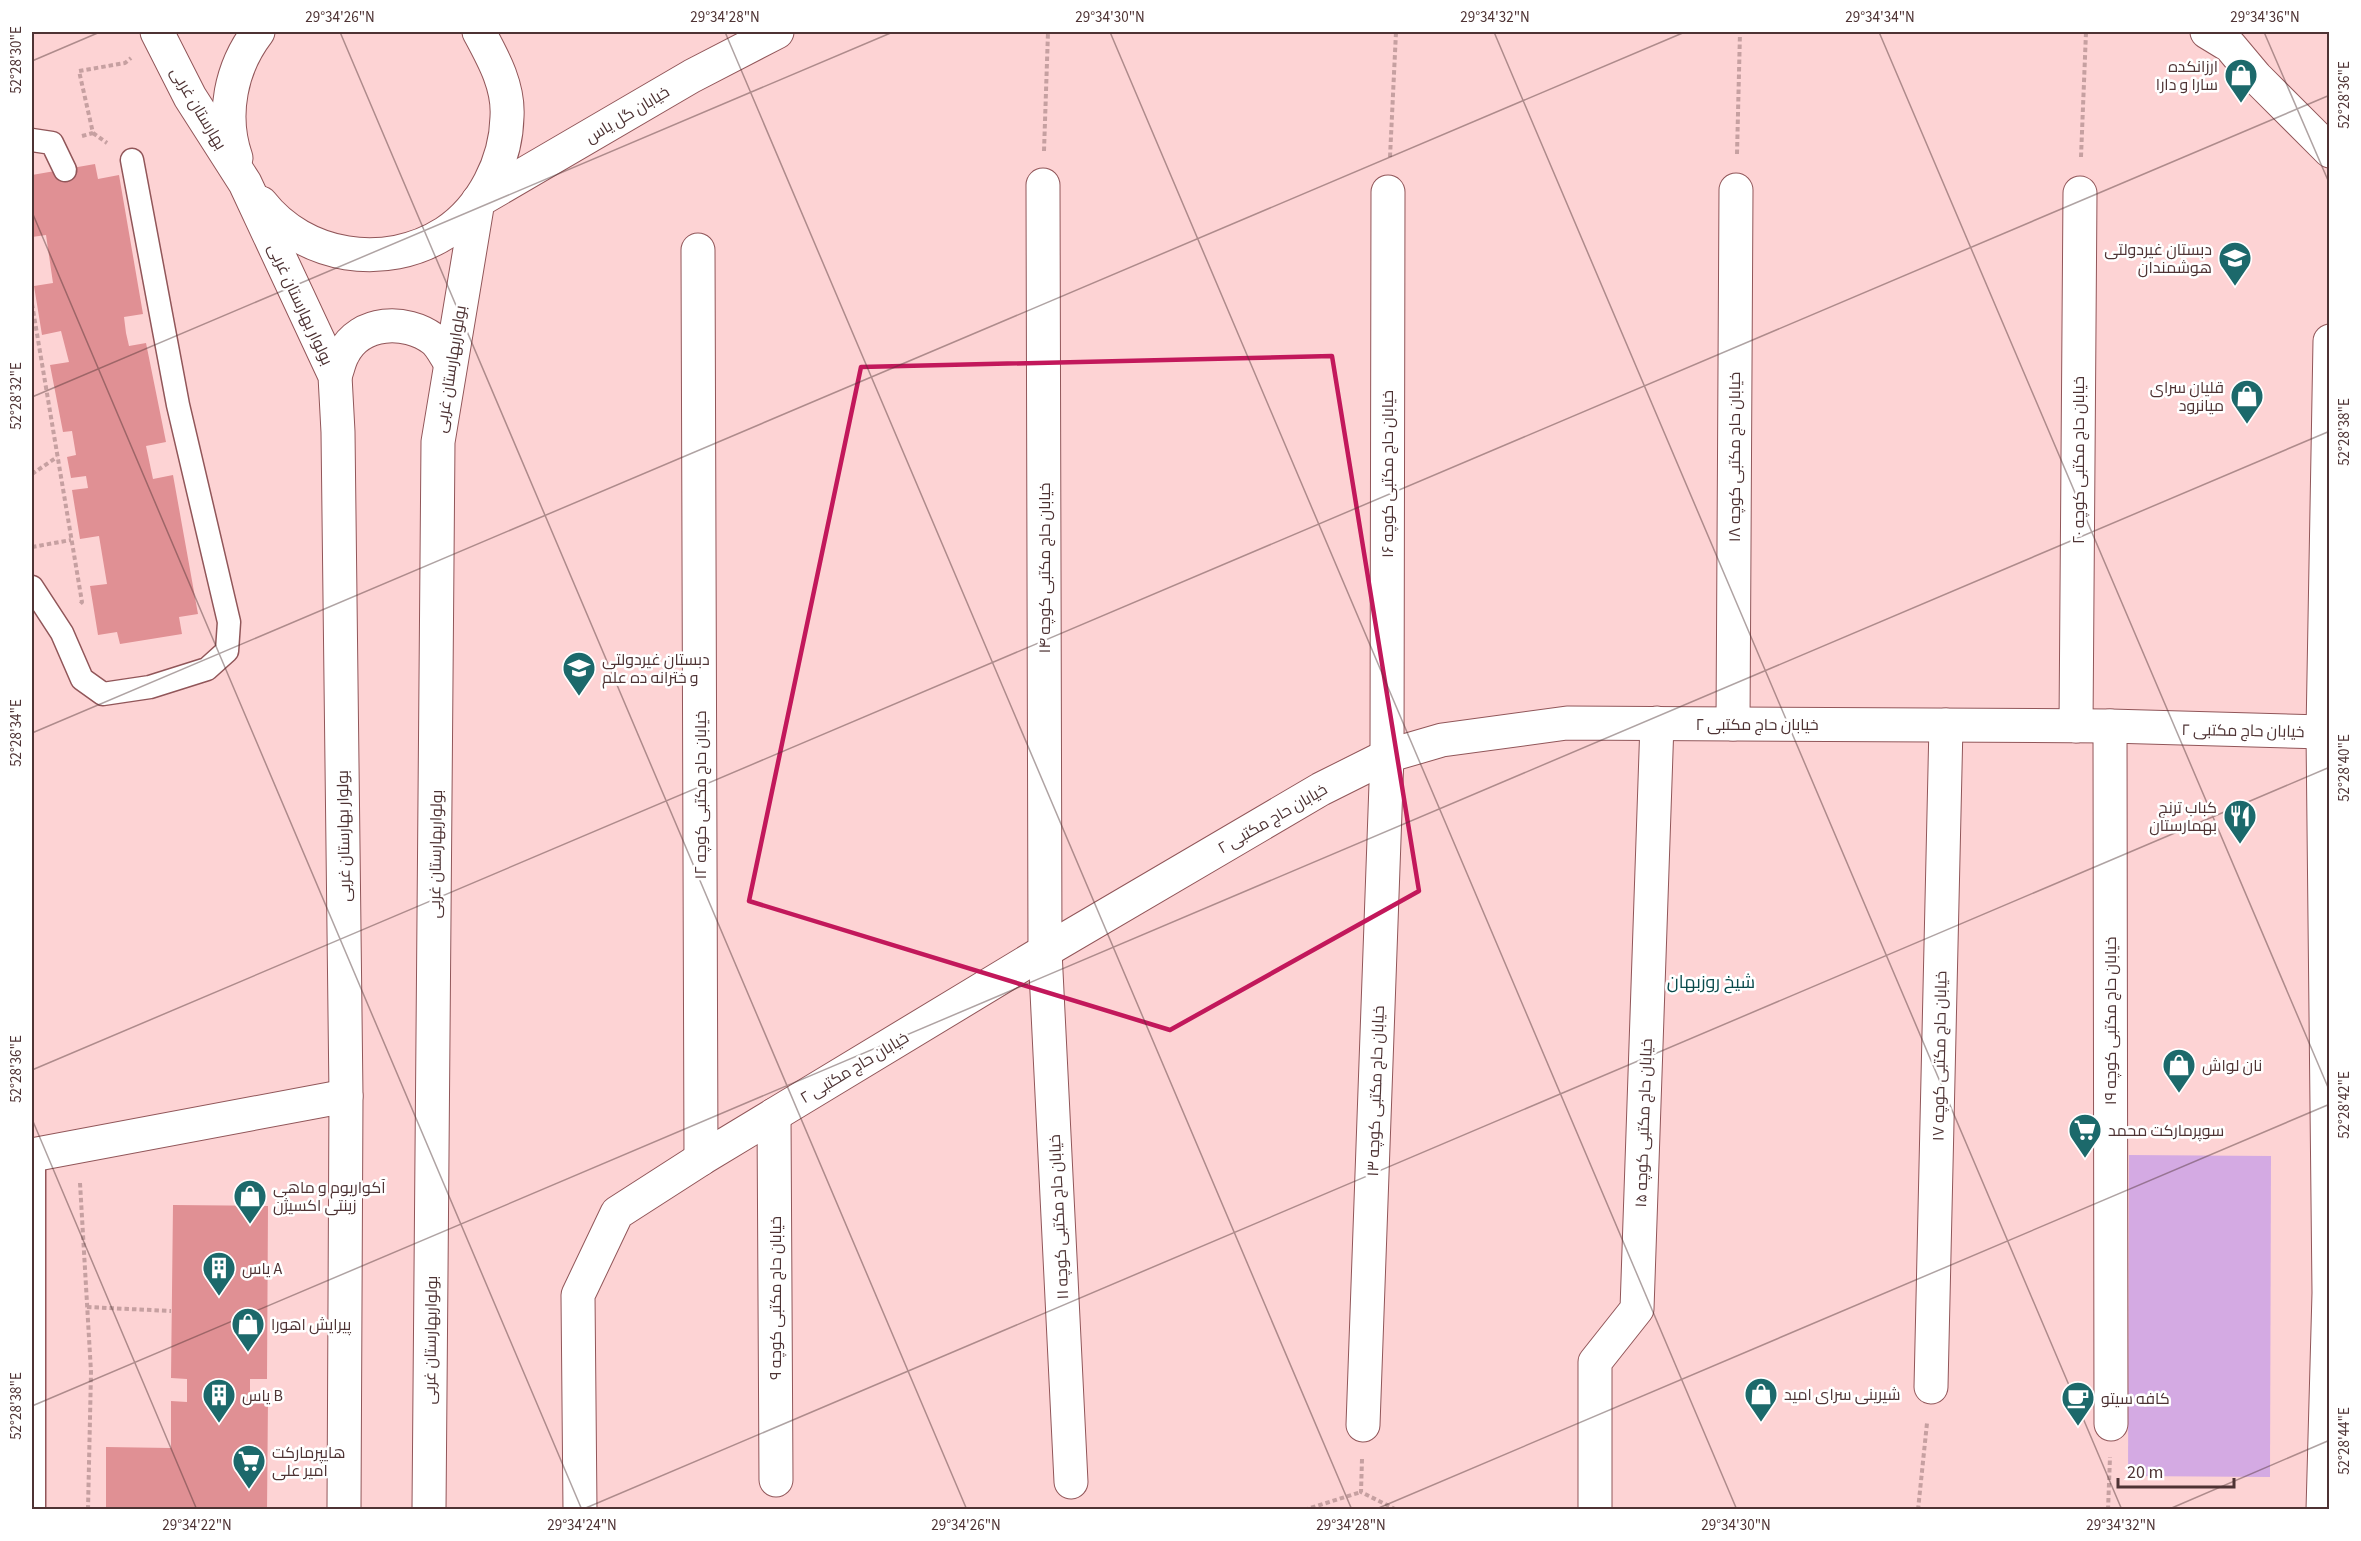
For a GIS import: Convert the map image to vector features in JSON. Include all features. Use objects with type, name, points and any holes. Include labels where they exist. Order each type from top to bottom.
[{"type":"street","name":"بهارستان غربی","points":[[157,32],[190,97],[245,183]]},
{"type":"street","points":[[258,32],[244,50],[230,93],[230,140],[245,183],[274,219],[312,245],[357,255],[403,252],[445,232],[478,201],[501,161],[508,115],[499,70],[479,32]]},
{"type":"street","name":"خیابان گل یاس","points":[[478,201],[692,76],[777,32]]},
{"type":"street","points":[[2207,32],[2230,46],[2256,77],[2330,151]]},
{"type":"street","name":"بولوار بهارستان غربی","points":[[245,183],[335,376],[338,432],[346,1096],[344,1509]]},
{"type":"street","name":"خیابان حاج مکتبی کوچه ۱۴","points":[[1043,185],[1045,951]]},
{"type":"street","name":"خیابان حاج مکتبی کوچه ۱۸","points":[[1733,724],[1736,190]]},
{"type":"street","name":"خیابان حاج مکتبی کوچه ۱۶","points":[[1387,756],[1388,192]]},
{"type":"street","name":"خیابان حاج مکتبی کوچه ۲۰","points":[[2076,726],[2080,194]]},
{"type":"street","name":"بولواربهارستان غربی","points":[[429,1509],[438,442],[478,201]]},
{"type":"street","name":"خیابان حاج مکتبی کوچه ۱۲","points":[[698,250],[702,1160]]},
{"type":"street","points":[[335,376],[344,352],[362,333],[386,324],[412,327],[435,340],[450,362]]},
{"type":"street","points":[[2323,1509],[2330,1293],[2323,732],[2330,341]]},
{"type":"street","name":"خیابان حاج مکتبی ۲","points":[[580,1509],[578,1295],[617,1214],[774,1115],[1045,951],[1321,789],[1387,756],[1442,741],[1567,723],[2110,726],[2323,732]]},
{"type":"street","name":"خیابان حاج مکتبی کوچه ۱۵","points":[[1595,1509],[1595,1362],[1637,1309],[1657,723]]},
{"type":"street","name":"خیابان حاج مکتبی کوچه ۱۷","points":[[1931,1387],[1946,725]]},
{"type":"street","name":"خیابان حاج مکتبی کوچه ۱۹","points":[[2110,726],[2111,1424]]},
{"type":"street","name":"خیابان حاج مکتبی کوچه ۱۳","points":[[1363,1425],[1387,756]]},
{"type":"street","name":"خیابان حاج مکتبی کوچه ۱۱","points":[[1045,951],[1071,1482]]},
{"type":"street","points":[[33,1155],[346,1096]]},
{"type":"street","name":"خیابان حاج مکتبی کوچه ۹","points":[[774,1115],[776,1480]]},
{"type":"lane","points":[[32,140],[52,143],[65,170]]},
{"type":"lane","points":[[32,586],[62,633],[82,679],[103,694],[150,687],[207,669],[227,651],[230,622],[178,405],[132,160]]},
{"type":"lane","points":[[33,1155],[34,1509]]},
{"type":"path","points":[[1043,185],[1048,32]]},
{"type":"path","points":[[1388,192],[1396,32]]},
{"type":"path","points":[[1736,190],[1740,32]]},
{"type":"path","points":[[2080,194],[2086,32]]},
{"type":"path","points":[[76,137],[93,133],[79,71],[125,63]]},
{"type":"path","points":[[32,304],[82,602],[62,633]]},
{"type":"path","points":[[32,474],[57,457]]},
{"type":"path","points":[[32,547],[71,540]]},
{"type":"path","points":[[74,1147],[80,1186],[91,1372],[88,1509]]},
{"type":"path","points":[[87,1308],[171,1311]]},
{"type":"path","points":[[1918,1509],[1931,1387]]},
{"type":"path","points":[[2108,1509],[2111,1424]]},
{"type":"path","points":[[1361,1492],[1363,1425]]},
{"type":"path","points":[[1304,1509],[1361,1492],[1398,1509]]},
{"type":"highlighted area","points":[[1332,356],[1419,891],[1170,1030],[749,901],[861,367]]},
{"type":"shaded area","points":[[2129,1155],[2271,1156],[2270,1477],[2128,1476]]},
{"type":"building","points":[[95,164],[98,179],[119,175],[143,314],[124,317],[126,333],[129,346],[146,343],[166,442],[146,446],[153,479],[173,475],[198,614],[179,617],[182,634],[120,644],[117,632],[98,635],[90,586],[107,584],[99,536],[80,539],[72,490],[88,488],[86,476],[71,478],[67,457],[76,455],[72,431],[63,432],[50,365],[69,362],[61,331],[42,335],[34,286],[53,283],[46,235],[32,237],[32,175]]},
{"type":"building","points":[[173,1205],[268,1206],[267,1379],[250,1379],[250,1398],[268,1398],[267,1510],[106,1510],[106,1447],[171,1448],[171,1401],[187,1402],[187,1379],[171,1378]]},
{"type":"place","name":"ارزانکده سارا و دارا","points":[[2241,104]]},
{"type":"place","name":"دبستان غیردولتی هوشمندان","points":[[2235,287]]},
{"type":"place","name":"قلیان سرای میانرود","points":[[2247,425]]},
{"type":"place","name":"دبستان غیردولتی و خترانه ده علم","points":[[579,697]]},
{"type":"place","name":"کباب ترنج بهمارستان","points":[[2240,845]]},
{"type":"place","name":"نان لواش","points":[[2179,1094]]},
{"type":"place","name":"سوپرمارکت محمد","points":[[2085,1159]]},
{"type":"place","name":"آکواریوم و ماهی زینتی اکسیژن","points":[[250,1225]]},
{"type":"place","name":"یاس A","points":[[219,1297]]},
{"type":"place","name":"پیرایش اهورا","points":[[248,1353]]},
{"type":"place","name":"شیرینی سرای امید","points":[[1761,1423]]},
{"type":"place","name":"یاس B","points":[[219,1424]]},
{"type":"place","name":"کافه سیتو","points":[[2078,1427]]},
{"type":"place","name":"هایپرمارکت امیر علی","points":[[249,1490]]},
{"type":"district","name":"شیخ روزبهان","points":[[1711,982]]}]
